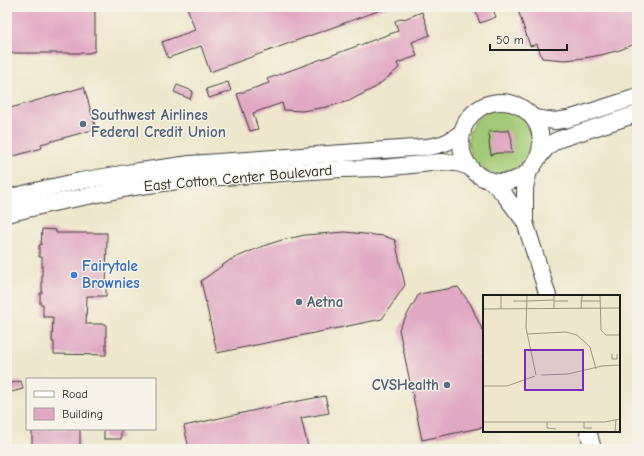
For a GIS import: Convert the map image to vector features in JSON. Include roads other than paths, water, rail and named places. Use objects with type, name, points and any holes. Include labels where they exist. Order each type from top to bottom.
[{"type":"street","points":[[534,118],[555,121],[568,119],[637,97]]},
{"type":"street","name":"East Cotton Center Boulevard","points":[[539,157],[542,143],[538,125],[527,110],[518,105],[504,102],[494,102],[478,109],[467,120],[461,142],[465,159],[470,167],[480,176],[498,182],[513,180],[529,171],[548,146],[557,140],[637,114]]},
{"type":"street","name":"East Cotton Center Boulevard","points":[[7,198],[80,181],[190,164],[436,146],[455,138],[463,131]]},
{"type":"street","points":[[286,173],[293,166],[302,163],[352,160],[376,151]]},
{"type":"street","name":"East Cotton Center Boulevard","points":[[7,214],[48,204],[134,187],[192,180],[382,168],[441,162],[457,163],[470,167]]},
{"type":"street","points":[[529,171],[525,190],[525,222],[548,295]]},
{"type":"street","points":[[490,180],[503,193],[525,222]]},
{"type":"street","points":[[588,432],[592,449]]},
{"type":"place","name":"Southwest Airlines Federal Credit Union","points":[[83,124]]},
{"type":"place","name":"Fairytale Brownies","points":[[74,275]]},
{"type":"place","name":"Aetna","points":[[299,302]]},
{"type":"place","name":"CVSHealth","points":[[447,385]]}]
